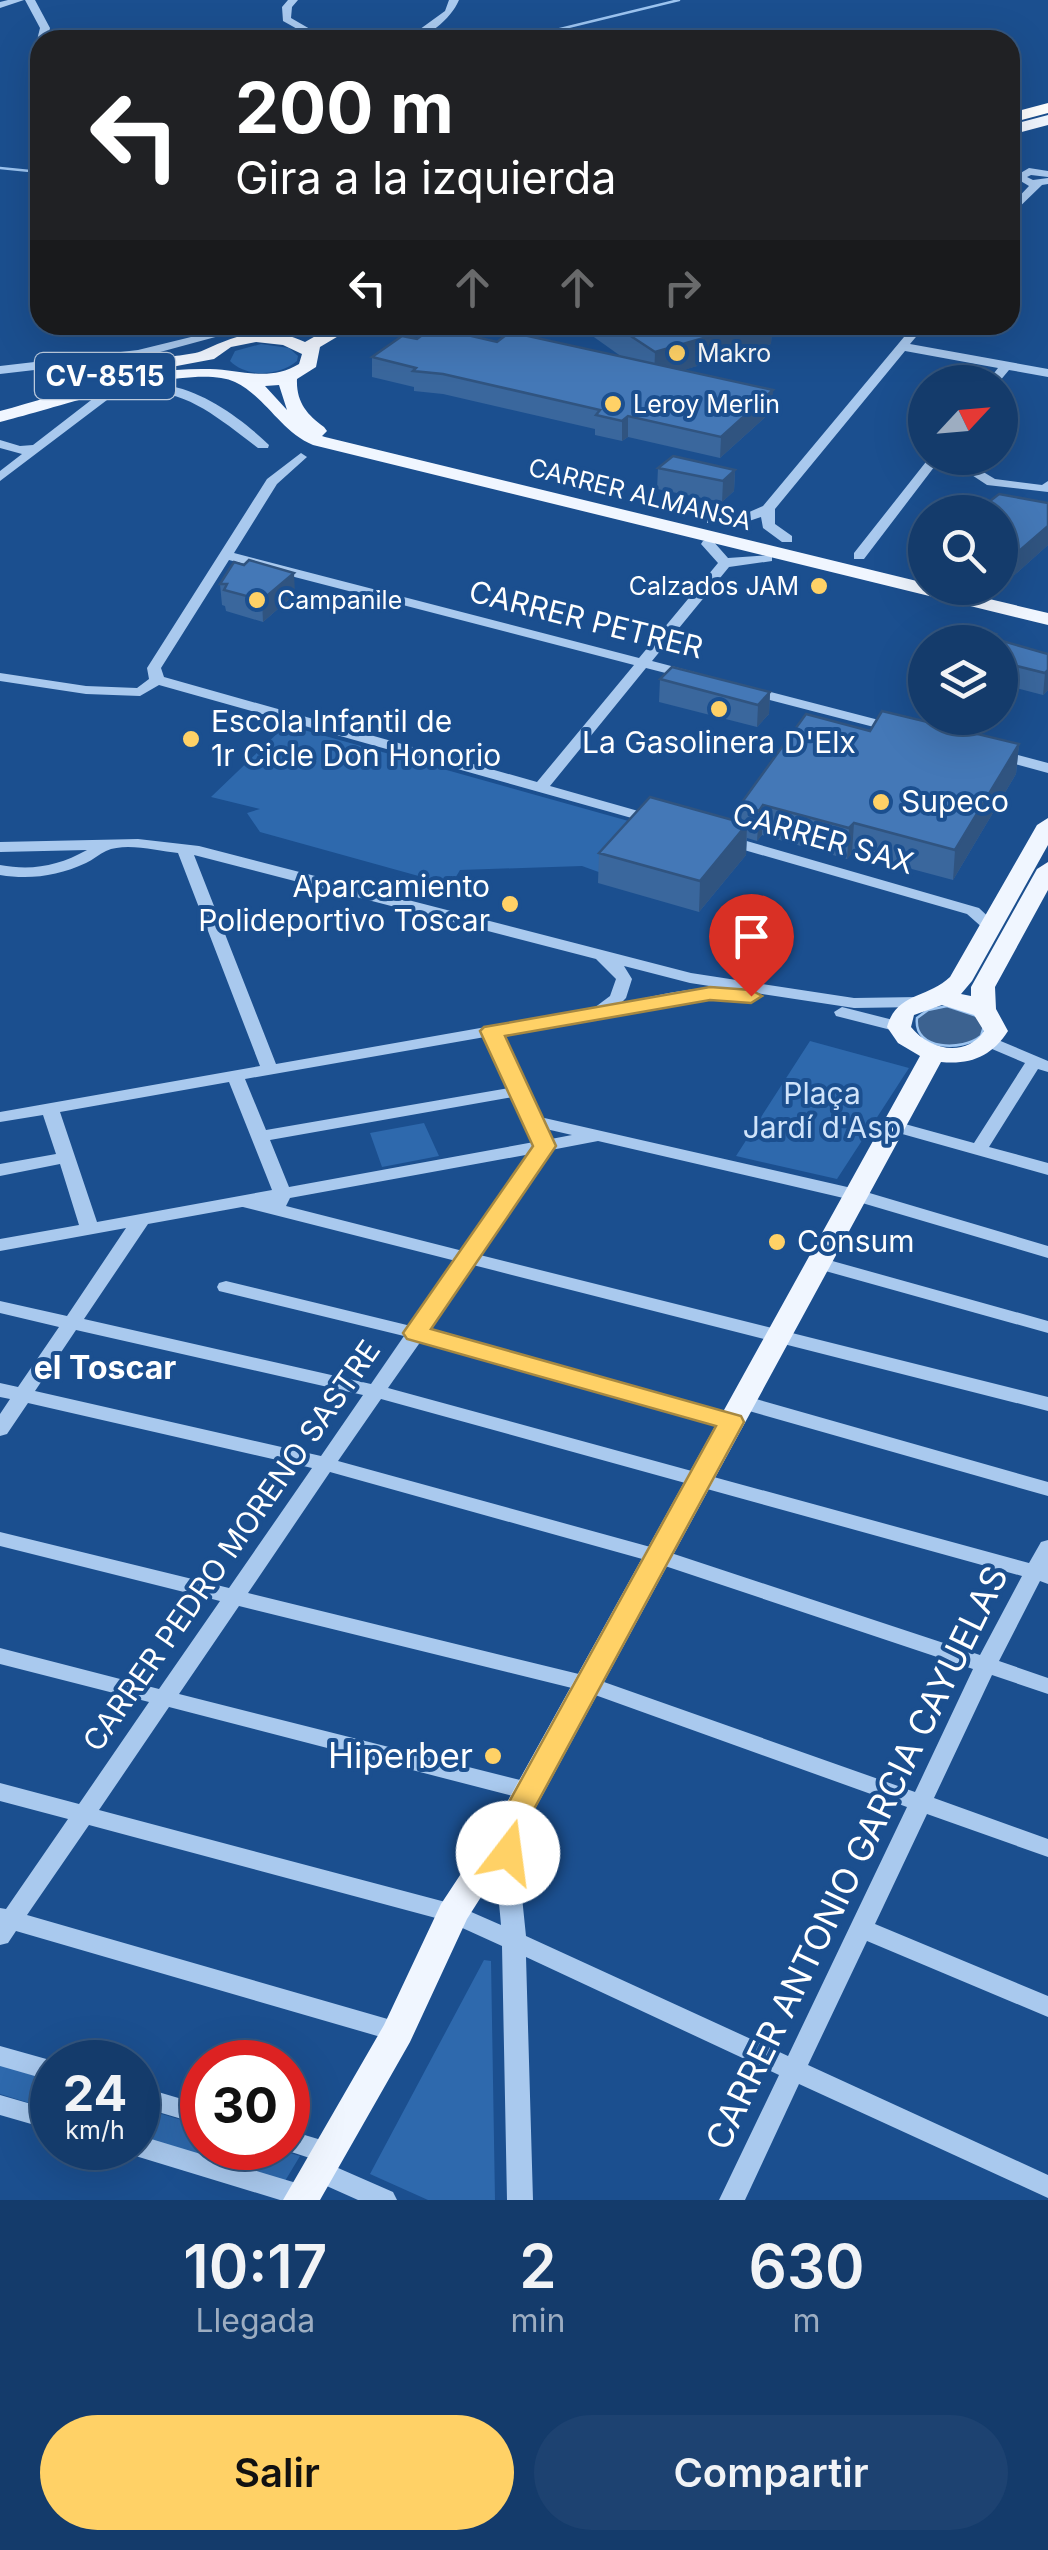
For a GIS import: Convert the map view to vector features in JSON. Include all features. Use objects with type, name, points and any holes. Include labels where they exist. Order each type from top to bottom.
[{"type":"highway","points":[[1020,117],[1048,109]]},
{"type":"main road","points":[[1020,127],[1048,120]]},
{"type":"main road","name":"CV-8515","points":[[6,410],[99,378],[208,355],[226,343],[279,335]]},
{"type":"main road","points":[[289,377],[308,367],[312,361],[308,350],[330,335]]},
{"type":"main road","name":"CV-8515","points":[[272,337],[308,350]]},
{"type":"main road","name":"CV-8515","points":[[208,355],[209,368],[216,374]]},
{"type":"main road","name":"CV-8515","points":[[6,410],[174,376],[216,374],[243,381],[289,377]]},
{"type":"main road","points":[[126,388],[174,376]]},
{"type":"main road","name":"CARRER ALMANSA","points":[[289,377],[288,397],[298,414],[312,427],[332,436],[908,576]]},
{"type":"main road","name":"CARRER ALMANSA","points":[[243,381],[265,392],[294,431],[319,442],[1048,619]]},
{"type":"main road","points":[[332,436],[355,434]]},
{"type":"main road","points":[[1018,602],[1048,609]]},
{"type":"main road","points":[[930,1000],[960,1000],[984,1010],[996,1026],[992,1042],[963,1055],[934,1053],[910,1042],[899,1027],[903,1012],[960,981],[1048,825]]},
{"type":"main road","points":[[984,1010],[982,986],[1048,870]]},
{"type":"main road","points":[[313,2180],[398,2032],[453,1913],[512,1822],[934,1053]]},
{"type":"street","points":[[0,5],[19,0]]},
{"type":"street","points":[[30,0],[44,30]]},
{"type":"street","points":[[293,0],[286,8],[286,18],[307,30]]},
{"type":"street","points":[[424,30],[449,12],[454,0]]},
{"type":"street","points":[[1020,199],[1035,179]]},
{"type":"street","points":[[0,370],[138,354],[214,335]]},
{"type":"street","points":[[712,520],[750,517],[768,509],[913,335]]},
{"type":"street","points":[[904,347],[1006,365]]},
{"type":"street","points":[[1018,367],[1048,372]]},
{"type":"street","points":[[0,477],[103,396],[126,388],[167,387],[184,391],[265,447],[269,488]]},
{"type":"street","points":[[0,463],[0,447],[35,449]]},
{"type":"street","points":[[157,680],[154,668],[269,488],[284,468],[301,458]]},
{"type":"street","points":[[859,556],[922,475]]},
{"type":"street","points":[[980,475],[992,482],[1046,489],[1048,485]]},
{"type":"street","points":[[768,509],[768,525],[787,539]]},
{"type":"street","points":[[708,544],[724,563]]},
{"type":"street","name":"CARRER PETRER","points":[[226,556],[701,678]]},
{"type":"street","points":[[540,788],[724,563],[766,558]]},
{"type":"street","points":[[0,677],[86,690],[140,692],[157,680]]},
{"type":"street","points":[[157,680],[674,826]]},
{"type":"street","points":[[740,688],[908,731]]},
{"type":"street","points":[[969,747],[1048,768]]},
{"type":"street","name":"CARRER SAX","points":[[713,837],[973,911],[990,926]]},
{"type":"street","points":[[0,870],[59,869],[92,855],[106,844]]},
{"type":"street","points":[[0,847],[106,844],[184,849],[704,980],[882,1004],[930,1000]]},
{"type":"street","points":[[184,849],[270,1070]]},
{"type":"street","points":[[593,1013],[609,1006],[624,988],[618,969],[596,954]]},
{"type":"street","points":[[0,1117],[710,993],[858,1014],[899,1027]]},
{"type":"street","points":[[492,1031],[545,1146]]},
{"type":"street","points":[[978,1150],[1041,1064],[992,1042]]},
{"type":"street","points":[[235,1076],[261,1136],[280,1202]]},
{"type":"street","points":[[261,1136],[519,1090]]},
{"type":"street","points":[[50,1108],[90,1228]]},
{"type":"street","points":[[533,1121],[856,1195],[1048,1252]]},
{"type":"street","points":[[894,1126],[1048,1169]]},
{"type":"street","points":[[0,1245],[243,1201],[280,1202],[598,1136]]},
{"type":"street","name":"CARRER PEDRO MORENO SASTRE","points":[[4,1924],[545,1146]]},
{"type":"street","points":[[0,1170],[67,1158]]},
{"type":"street","points":[[280,1202],[468,1258],[1048,1404]]},
{"type":"street","points":[[0,1429],[141,1220]]},
{"type":"street","points":[[818,1264],[1048,1328]]},
{"type":"street","points":[[226,1287],[1048,1489]]},
{"type":"street","points":[[0,1307],[375,1392],[1041,1574]]},
{"type":"street","points":[[0,1390],[325,1464],[658,1556],[1048,1686]]},
{"type":"street","points":[[0,1539],[588,1684],[1048,1848]]},
{"type":"street","name":"CARRER ANTONIO GARCIA CAYUELAS","points":[[732,2200],[986,1665],[1041,1574],[1048,1547]]},
{"type":"street","points":[[0,1656],[528,1791]]},
{"type":"street","points":[[0,1792],[453,1913],[1048,2186]]},
{"type":"street","points":[[512,1822],[508,1868],[514,1938],[520,2200]]},
{"type":"street","points":[[4,1924],[398,2032]]},
{"type":"street","points":[[860,1928],[1048,2007]]},
{"type":"street","points":[[0,2056],[30,2065]]},
{"type":"street","points":[[0,2104],[30,2113]]},
{"type":"street","points":[[160,2150],[313,2180],[384,2200]]},
{"type":"green space","points":[[261,344],[289,348],[298,356],[297,361],[281,370],[263,373],[245,370],[230,361],[235,351]]},
{"type":"green space","points":[[286,725],[650,827],[607,875],[582,866],[460,870],[451,885],[260,832],[247,813],[260,809],[211,797]]},
{"type":"green space","name":"Plaça Jardí d'Asp","points":[[810,1041],[909,1068],[837,1179],[736,1156]]},
{"type":"green space","points":[[424,1123],[439,1156],[382,1167],[370,1133]]},
{"type":"green space","points":[[484,1960],[491,1961],[495,2200],[428,2200],[370,2174]]},
{"type":"green space","points":[[0,2065],[30,2074],[30,2103],[0,2094]]},
{"type":"green space","points":[[160,2114],[180,2119],[180,2149],[160,2143]]},
{"type":"green space","points":[[249,2170],[292,2170],[285,2181]]},
{"type":"shaded area","points":[[947,1006],[977,1016],[984,1026],[981,1036],[952,1046],[923,1037],[917,1018],[928,1010]]},
{"type":"building","points":[[422,335],[467,335],[497,342],[506,335],[524,335],[773,390],[721,437],[628,416],[622,421],[596,415],[600,410],[443,374],[413,371],[416,368],[372,357],[402,336],[417,339]]},
{"type":"building","points":[[629,335],[714,335],[655,352]]},
{"type":"building","points":[[673,456],[735,470],[723,481],[658,468]]},
{"type":"building","points":[[1018,497],[1048,503],[1048,526],[1018,552]]},
{"type":"building","points":[[249,560],[294,573],[262,600],[224,590],[227,584],[220,584],[234,562],[244,565]]},
{"type":"building","points":[[1018,645],[1048,654],[1045,673],[1018,666]]},
{"type":"building","points":[[672,667],[770,692],[758,705],[660,679]]},
{"type":"building","name":"Supeco","points":[[882,711],[908,717],[908,735],[982,735],[1019,744],[955,850],[854,823],[849,828],[763,805],[759,811],[740,805],[806,714],[870,731]]},
{"type":"building","points":[[650,797],[747,824],[700,881],[599,853]]},
{"type":"waterway","points":[[556,30],[679,0]]},
{"type":"waterway","points":[[0,168],[30,171]]},
{"type":"place","name":"Makro","points":[[677,353]]},
{"type":"place","name":"Leroy Merlin","points":[[613,404]]},
{"type":"place","name":"Calzados JAM","points":[[819,586]]},
{"type":"place","name":"Campanile","points":[[257,600]]},
{"type":"place","name":"La Gasolinera D'Elx","points":[[719,709]]},
{"type":"place","name":"Escola Infantil de 1r Cicle Don Honorio","points":[[191,739]]},
{"type":"place","name":"Supeco","points":[[881,802]]},
{"type":"place","name":"Aparcamiento Polideportivo Toscar","points":[[510,904]]},
{"type":"place","name":"Consum","points":[[777,1242]]},
{"type":"place","name":"Hiperber","points":[[493,1756]]},
{"type":"district","name":"el Toscar","points":[[105,1368]]},
{"type":"route","points":[[508,1853],[512,1822],[732,1422],[416,1333],[545,1146],[492,1031],[710,993],[751,996]]}]
